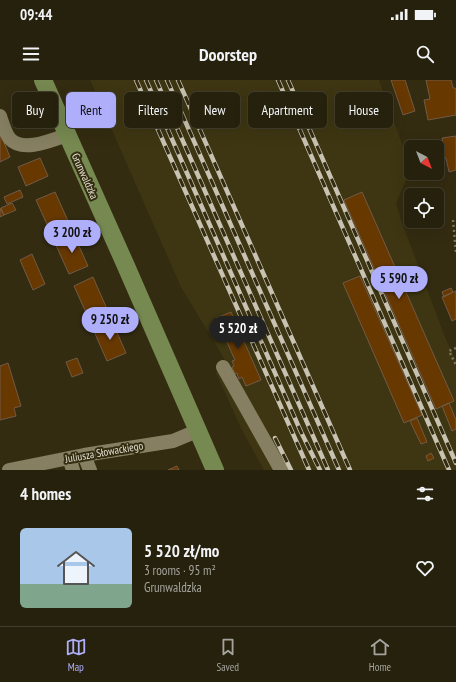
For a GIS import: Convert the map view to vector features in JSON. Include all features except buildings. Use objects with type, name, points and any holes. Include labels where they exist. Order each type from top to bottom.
[{"type":"main road","name":"Grunwaldzka","points":[[43,80],[215,470]]},
{"type":"street","points":[[0,116],[10,139],[21,145],[41,144],[67,135]]},
{"type":"street","points":[[223,368],[280,470]]},
{"type":"street","name":"Juliusza Słowackiego","points":[[8,470],[71,464],[84,455],[173,440],[197,431]]},
{"type":"street","points":[[84,455],[90,470]]},
{"type":"path","points":[[453,220],[456,253]]},
{"type":"path","points":[[456,348],[449,350],[456,365]]},
{"type":"shaded area","points":[[90,80],[379,80],[383,92],[335,92],[335,128],[393,128],[393,119],[404,150],[404,180],[406,180],[396,203],[402,223],[445,337],[456,361],[456,470],[264,470],[242,430],[216,373],[225,360],[181,287],[111,128],[116,128],[116,92],[95,92]]},
{"type":"railway","points":[[136,80],[309,470]]},
{"type":"railway","points":[[146,80],[301,432],[320,470]]},
{"type":"railway","points":[[156,80],[328,470]]},
{"type":"railway","points":[[167,80],[339,470]]},
{"type":"railway","points":[[178,80],[350,470]]},
{"type":"railway","points":[[278,80],[449,470]]},
{"type":"railway","points":[[288,80],[456,463]]},
{"type":"railway","points":[[275,438],[291,470]]}]
